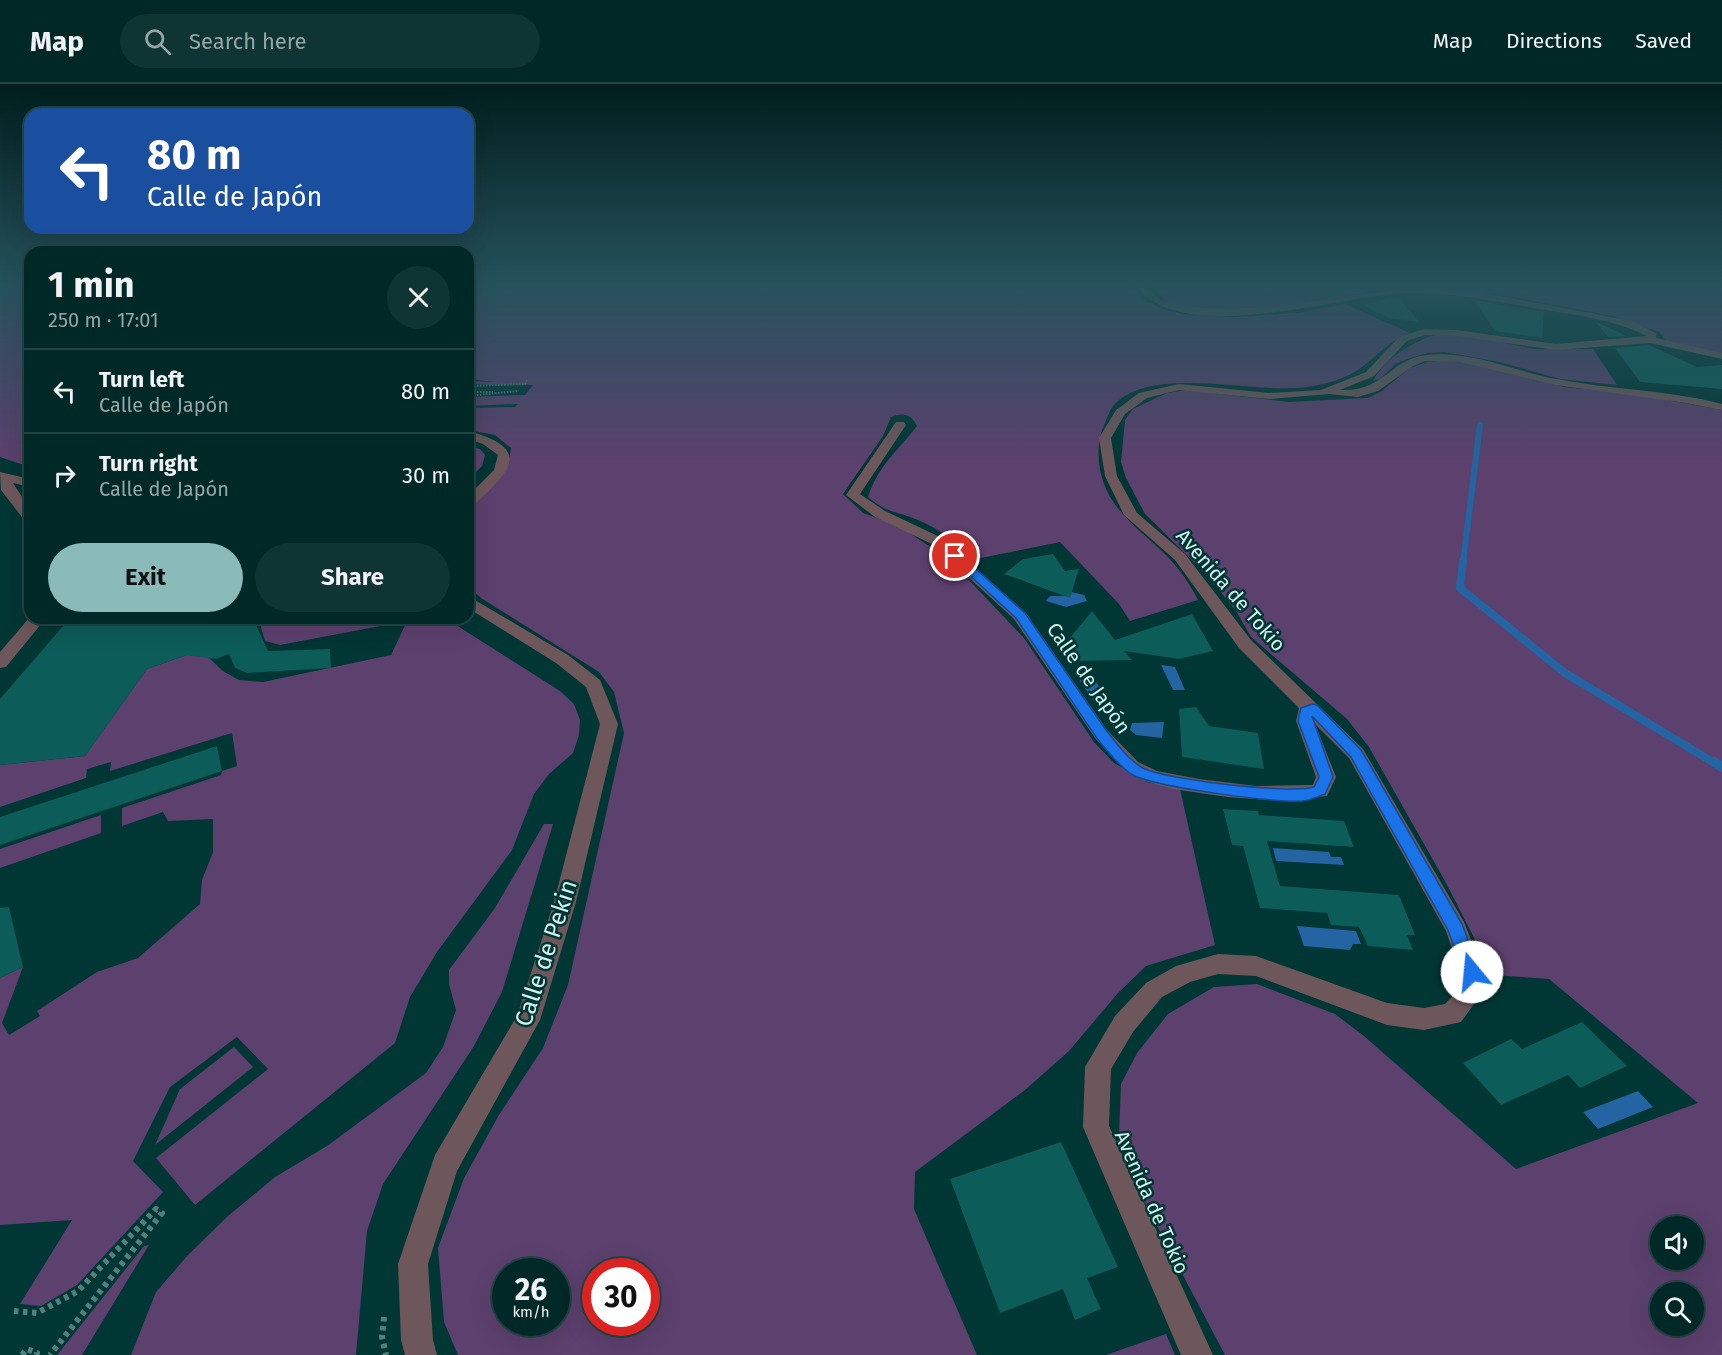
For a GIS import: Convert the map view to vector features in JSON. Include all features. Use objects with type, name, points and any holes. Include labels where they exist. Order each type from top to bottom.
[{"type":"street","name":"Avenida de Tokio","points":[[1197,1355],[1096,1127],[1098,1067],[1124,1024],[1154,990],[1184,973],[1218,964],[1256,966],[1388,1014],[1424,1019],[1452,1014],[1467,997],[1472,972],[1466,950],[1415,855],[1356,754],[1245,644],[1180,557],[1131,516],[1111,476],[1105,438],[1120,412],[1130,402],[1160,390],[1179,387],[1204,388],[1269,396],[1323,393],[1371,374],[1398,344]]},
{"type":"street","name":"Avenida de Tokio","points":[[1537,344],[1556,347],[1592,344]]},
{"type":"street","points":[[1668,344],[1722,357]]},
{"type":"street","points":[[1323,393],[1366,392],[1399,370],[1423,358],[1456,358],[1492,364],[1552,381],[1654,393],[1722,407]]},
{"type":"street","name":"Calle de Japón","points":[[900,425],[853,495],[880,514],[937,541],[1020,616],[1101,734],[1116,752],[1137,771],[1160,779],[1274,795],[1305,795],[1320,791],[1326,777],[1305,721],[1306,711],[1312,708]]},
{"type":"street","points":[[474,437],[494,442],[504,450],[505,456],[502,467],[474,497]]},
{"type":"street","points":[[2,477],[24,482]]},
{"type":"street","points":[[2,477],[8,490],[24,510]]},
{"type":"street","name":"Calle de Pekin","points":[[422,1355],[417,1340],[413,1264],[445,1165],[528,1020],[565,902],[609,724],[594,684],[562,659],[474,605]]},
{"type":"street","points":[[0,663],[33,624]]},
{"type":"path","points":[[474,386],[525,384],[527,380]]},
{"type":"path","points":[[474,392],[518,391]]},
{"type":"path","points":[[474,395],[492,392]]},
{"type":"path","points":[[14,1311],[37,1313],[78,1292],[156,1209],[162,1213],[50,1355]]},
{"type":"path","points":[[386,1306],[382,1338],[386,1355]]},
{"type":"path","points":[[22,1355],[27,1349],[37,1353],[36,1355]]},
{"type":"shaded area","points":[[0,344],[24,344],[24,465],[0,457]]},
{"type":"shaded area","points":[[474,344],[1389,344],[1356,371],[1343,378],[1322,384],[1285,388],[1177,383],[1152,386],[1130,393],[1113,406],[1102,430],[1099,445],[1100,469],[1104,484],[1115,505],[1176,566],[1198,600],[1130,621],[1119,604],[1060,542],[976,559],[956,542],[934,528],[887,509],[868,497],[883,467],[917,426],[906,415],[891,417],[883,436],[843,494],[863,513],[899,526],[950,560],[1024,638],[1094,742],[1114,763],[1147,782],[1180,789],[1215,945],[1146,966],[1118,993],[1069,1051],[1025,1090],[915,1172],[914,1209],[977,1355],[458,1355],[444,1322],[438,1248],[464,1178],[499,1115],[543,1048],[568,985],[624,733],[614,692],[599,672],[474,592],[474,503],[501,474],[511,448],[495,435],[474,431],[474,408],[515,407],[518,404],[474,406],[474,397],[525,395],[533,385],[474,384],[474,381],[495,382],[474,380]]},
{"type":"shaded area","points":[[1511,344],[1534,349],[1593,349],[1617,385],[1560,379],[1500,362],[1444,352],[1427,353],[1396,363],[1380,379],[1373,381],[1385,365],[1411,345]]},
{"type":"shaded area","points":[[1680,344],[1722,344],[1722,354]]},
{"type":"shaded area","points":[[1451,360],[1565,387],[1640,395],[1722,410],[1722,1355],[1225,1355],[1137,1188],[1119,1133],[1121,1084],[1137,1053],[1168,1014],[1214,987],[1257,984],[1335,1014],[1364,1036],[1516,1169],[1698,1103],[1549,979],[1493,975],[1445,881],[1369,747],[1347,719],[1251,637],[1236,611],[1206,574],[1145,514],[1126,478],[1121,462],[1125,420],[1133,409],[1167,393],[1187,390],[1288,402],[1368,398],[1382,391],[1410,368],[1427,362]]},
{"type":"shaded area","points":[[474,448],[480,449],[485,455],[482,466],[474,474]]},
{"type":"shaded area","points":[[262,624],[391,624],[280,645],[265,641]]},
{"type":"shaded area","points":[[406,624],[454,624],[560,691],[574,704],[580,720],[579,735],[573,753],[549,774],[534,794],[512,850],[437,952],[410,997],[395,1043],[195,1205],[156,1158],[268,1069],[237,1037],[170,1087],[133,1161],[163,1192],[77,1285],[41,1306],[20,1304],[72,1220],[0,1225],[0,978],[23,967],[2,1023],[9,1035],[40,1016],[37,1011],[97,972],[138,958],[200,904],[202,880],[213,852],[213,819],[168,821],[163,812],[122,826],[122,808],[221,775],[222,771],[237,766],[232,733],[110,771],[111,762],[87,769],[86,778],[0,807],[0,765],[85,756],[147,669],[187,655],[208,657],[223,671],[239,680],[263,682],[391,655]]},
{"type":"shaded area","points":[[101,815],[101,833],[0,868],[0,849]]},
{"type":"shaded area","points":[[544,824],[553,824],[502,992],[474,1046],[383,1184],[367,1231],[356,1355],[131,1355],[156,1292],[188,1255],[228,1216],[275,1177],[327,1146],[426,1073],[443,1047],[456,1010],[449,984],[449,970],[495,908]]},
{"type":"shaded area","points":[[234,1047],[253,1067],[155,1145],[180,1089]]},
{"type":"shaded area","points":[[149,1245],[82,1355],[57,1355],[144,1246]]},
{"type":"shaded area","points":[[1166,1334],[1175,1355],[1106,1355]]},
{"type":"water","points":[[1071,592],[1084,595],[1087,601],[1066,607],[1046,601],[1050,596],[1063,596]]},
{"type":"water","points":[[1161,665],[1175,667],[1185,690],[1173,690]]},
{"type":"water","points":[[1088,671],[1109,700],[1095,703],[1078,678],[1084,676],[1082,672]]},
{"type":"water","points":[[1164,722],[1162,738],[1136,735],[1130,730],[1132,723]]},
{"type":"water","points":[[1273,848],[1329,852],[1331,857],[1341,857],[1344,865],[1276,861]]},
{"type":"water","points":[[1297,926],[1356,931],[1361,944],[1353,944],[1350,950],[1304,946]]},
{"type":"water","points":[[1638,1091],[1653,1107],[1598,1129],[1583,1112]]},
{"type":"building","points":[[1649,345],[1697,367],[1722,365],[1722,389],[1640,382],[1615,348]]},
{"type":"building","points":[[1053,554],[1065,571],[1079,569],[1070,598],[1004,574],[1023,559]]},
{"type":"building","points":[[1092,611],[1115,640],[1192,614],[1213,651],[1179,659],[1124,651],[1132,660],[1078,661],[1075,649],[1064,645]]},
{"type":"building","points":[[65,624],[256,624],[268,651],[330,649],[331,668],[247,673],[235,668],[229,654],[216,659],[187,655],[147,669],[85,756],[0,765],[0,699]]},
{"type":"building","points":[[1196,707],[1209,726],[1258,733],[1264,769],[1182,757],[1179,709]]},
{"type":"building","points":[[217,746],[222,771],[0,845],[0,817]]},
{"type":"building","points":[[1223,809],[1258,811],[1259,815],[1344,821],[1354,847],[1267,841],[1280,886],[1399,895],[1415,935],[1407,935],[1413,950],[1368,946],[1359,927],[1331,925],[1327,913],[1260,908],[1243,846],[1232,845]]},
{"type":"building","points":[[9,907],[23,967],[0,978],[0,908]]},
{"type":"building","points":[[1582,1022],[1627,1066],[1580,1088],[1568,1075],[1501,1105],[1463,1063],[1511,1039],[1522,1049]]},
{"type":"building","points":[[1061,1142],[1118,1267],[1087,1278],[1101,1309],[1075,1320],[1063,1289],[1000,1313],[950,1179]]},
{"type":"waterway","points":[[1463,563],[1480,425]]},
{"type":"waterway","points":[[1463,561],[1460,588],[1565,673],[1716,764]]},
{"type":"waterway","points":[[1714,762],[1722,767]]},
{"type":"route","points":[[955,556],[1020,616],[1101,734],[1116,752],[1137,771],[1160,779],[1274,795],[1305,795],[1320,791],[1326,777],[1305,721],[1306,711],[1312,708],[1356,754],[1390,810],[1456,929],[1466,950],[1472,972]]}]
